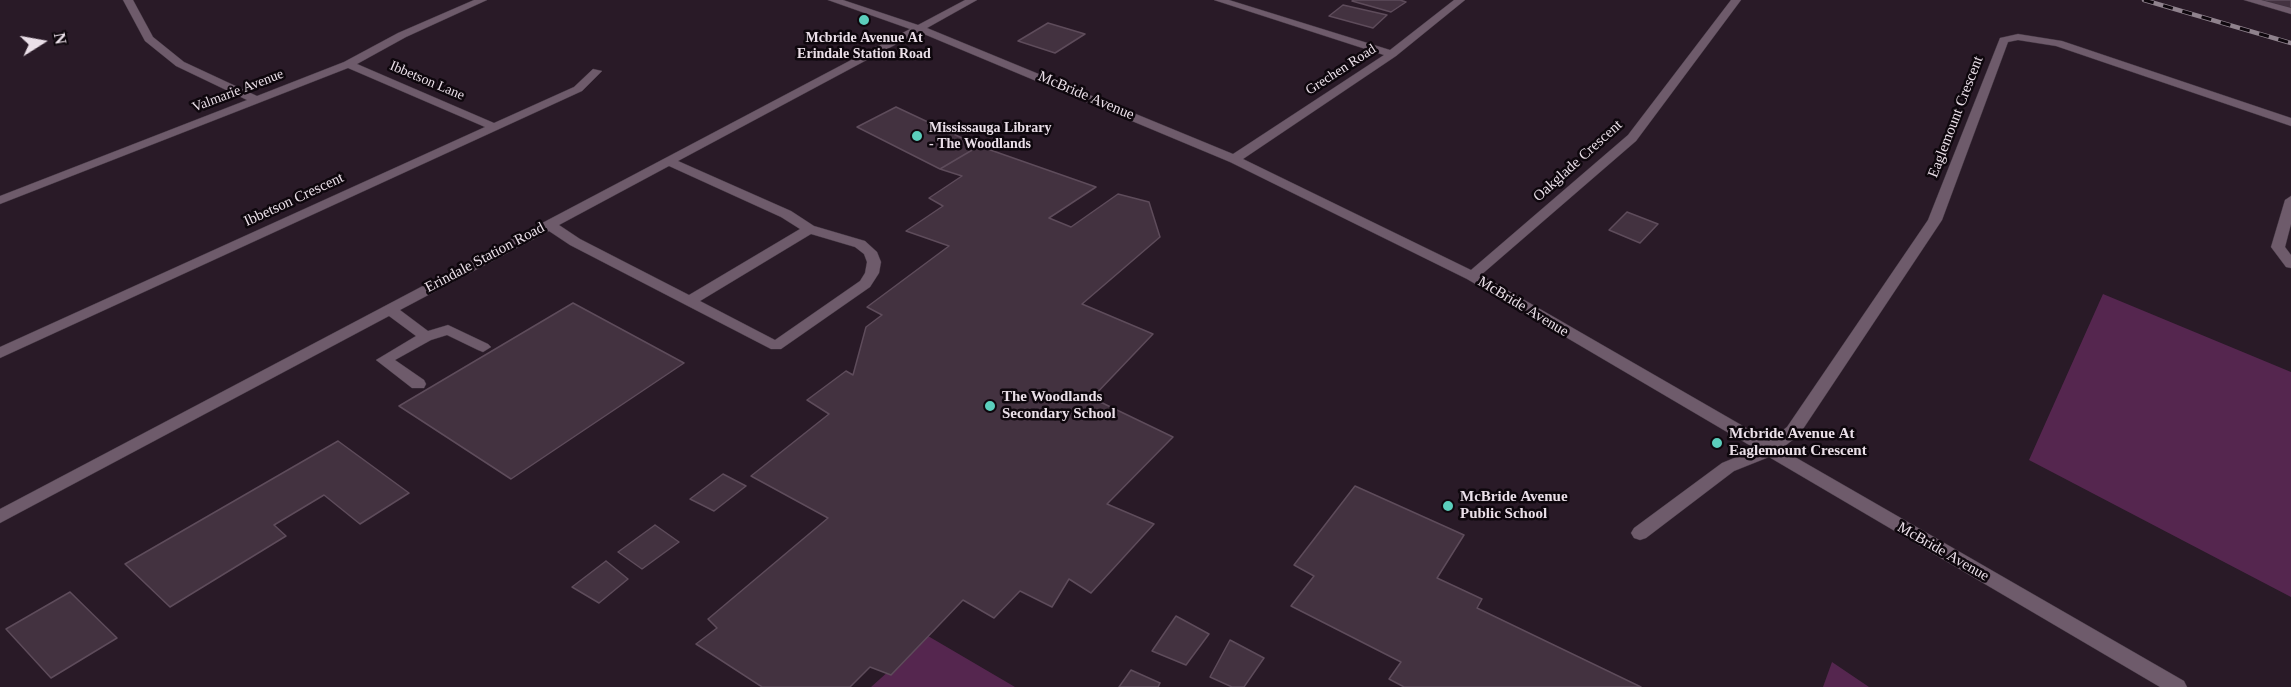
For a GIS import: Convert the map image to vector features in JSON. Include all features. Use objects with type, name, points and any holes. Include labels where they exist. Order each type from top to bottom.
[{"type":"street","points":[[128,0],[149,39],[180,64],[257,100]]},
{"type":"street","points":[[450,0],[466,6]]},
{"type":"street","name":"Valmarie Avenue","points":[[0,200],[348,64],[402,35],[482,0]]},
{"type":"street","name":"McBride Avenue","points":[[833,0],[918,28],[1234,159],[1472,276],[1767,451],[2177,687]]},
{"type":"street","name":"Erindale Station Road","points":[[0,517],[972,0]]},
{"type":"street","points":[[1219,0],[1392,54]]},
{"type":"street","name":"Grechen Road","points":[[1234,159],[1392,54],[1460,0]]},
{"type":"street","name":"Oakglade Crescent","points":[[1472,276],[1632,138],[1736,0]]},
{"type":"street","points":[[2249,0],[2291,11]]},
{"type":"street","name":"Eaglemount Crescent","points":[[1767,451],[1793,431],[1935,220],[2004,40],[2018,37],[2058,43],[2291,122]]},
{"type":"street","name":"Ibbetson Lane","points":[[348,64],[495,127]]},
{"type":"street","name":"Ibbetson Crescent","points":[[0,353],[578,89],[597,71]]},
{"type":"street","points":[[548,224],[576,242],[776,346],[865,284],[872,273],[874,262],[870,252],[860,244],[809,229],[786,214],[667,161]]},
{"type":"street","points":[[2291,200],[2278,247],[2291,264]]},
{"type":"street","points":[[690,301],[809,229]]},
{"type":"street","points":[[388,309],[426,337]]},
{"type":"street","points":[[418,384],[384,360],[426,337],[448,330],[483,347]]},
{"type":"street","points":[[1640,533],[1728,467],[1767,451]]},
{"type":"shaded area","points":[[2103,294],[2291,372],[2291,597],[2029,460]]},
{"type":"shaded area","points":[[928,636],[1015,687],[871,687]]},
{"type":"shaded area","points":[[1832,662],[1869,687],[1823,687]]},
{"type":"building","points":[[2258,0],[2291,0],[2291,9]]},
{"type":"building","points":[[1352,1],[1406,2],[1391,12]]},
{"type":"building","points":[[1343,5],[1387,15],[1373,28],[1329,16]]},
{"type":"building","points":[[1048,23],[1085,34],[1055,53],[1018,41]]},
{"type":"building","name":"Mississauga Library - The Woodlands","points":[[896,107],[979,146],[940,169],[857,127]]},
{"type":"building","points":[[979,146],[1096,187],[1049,218],[1071,227],[1118,194],[1149,202],[1160,237],[1082,304],[1153,334],[1092,398],[1173,437],[1107,504],[1154,524],[1091,593],[1069,579],[1052,607],[1020,591],[994,618],[963,600],[891,675],[870,667],[850,687],[762,687],[696,644],[717,628],[708,619],[828,518],[751,476],[829,414],[807,400],[846,371],[853,375],[866,327],[882,315],[867,307],[949,246],[906,231],[943,206],[929,198],[962,176],[940,169]]},
{"type":"building","points":[[1627,212],[1658,224],[1640,243],[1609,230]]},
{"type":"building","points":[[573,303],[684,363],[511,479],[399,406]]},
{"type":"building","points":[[338,441],[409,493],[360,524],[324,495],[274,525],[286,536],[170,607],[125,564]]},
{"type":"building","points":[[723,474],[746,486],[714,511],[690,499]]},
{"type":"building","points":[[1355,486],[1464,535],[1437,578],[1482,599],[1477,608],[1641,687],[1404,687],[1389,679],[1401,662],[1291,606],[1314,576],[1294,565]]},
{"type":"building","points":[[655,525],[679,542],[642,569],[618,552]]},
{"type":"building","points":[[606,561],[628,579],[599,603],[572,587]]},
{"type":"building","points":[[70,592],[117,638],[51,678],[6,629]]},
{"type":"building","points":[[1176,616],[1209,634],[1186,665],[1152,651]]},
{"type":"building","points":[[1230,640],[1264,658],[1244,687],[1232,687],[1210,677]]},
{"type":"building","points":[[1131,670],[1160,683],[1158,687],[1119,687]]},
{"type":"railway","points":[[2144,0],[2291,43]]},
{"type":"place","name":"Mcbride Avenue At Erindale Station Road","points":[[864,20]]},
{"type":"place","name":"Mississauga Library - The Woodlands","points":[[917,136]]},
{"type":"place","name":"The Woodlands Secondary School","points":[[990,406]]},
{"type":"place","name":"Mcbride Avenue At Eaglemount Crescent","points":[[1717,443]]},
{"type":"place","name":"McBride Avenue Public School","points":[[1448,506]]}]
